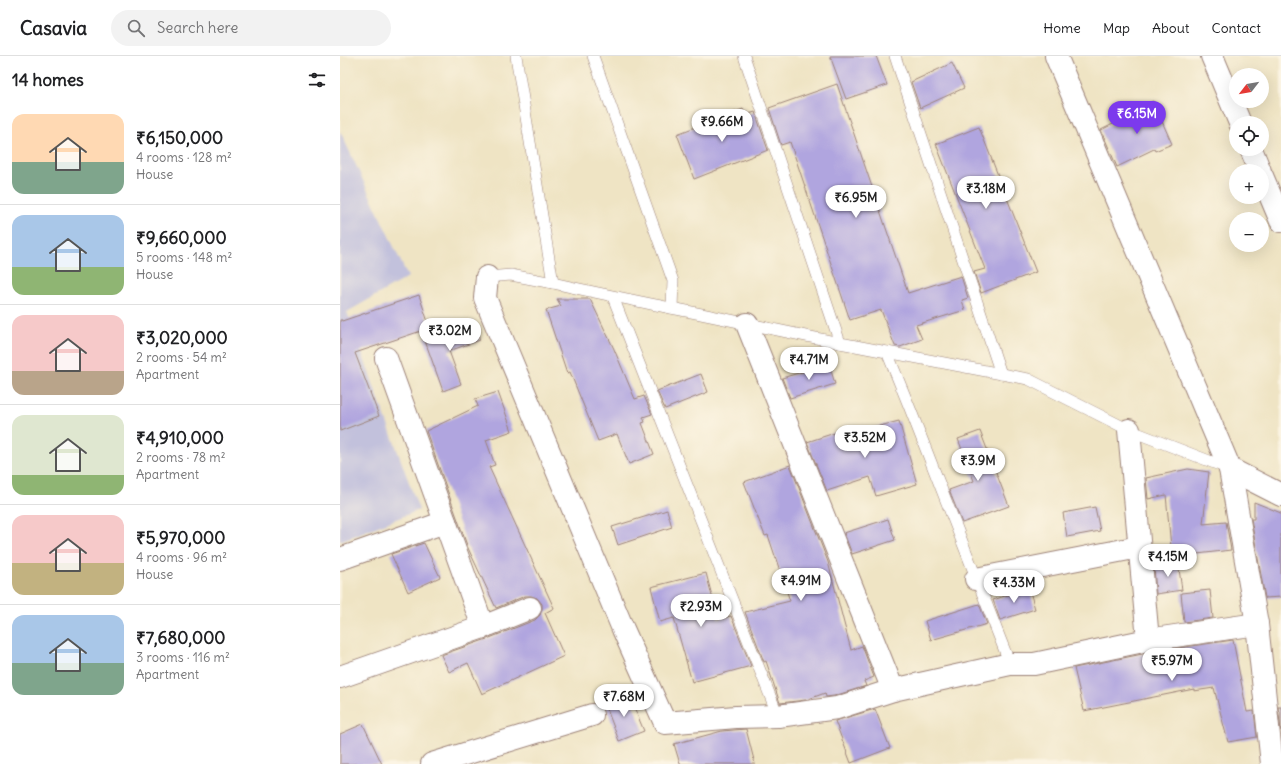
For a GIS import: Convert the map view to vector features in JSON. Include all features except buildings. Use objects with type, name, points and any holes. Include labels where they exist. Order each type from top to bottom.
[{"type":"street","points":[[1056,56],[1230,469],[1257,624],[1272,764]]},
{"type":"street","points":[[1212,56],[1237,116]]},
{"type":"street","points":[[1269,193],[1281,221]]},
{"type":"street","points":[[487,277],[485,298],[620,622],[665,723],[736,717],[778,716],[837,708],[893,690],[1010,664],[1034,664],[1148,640],[1257,624]]},
{"type":"street","points":[[747,324],[893,690]]},
{"type":"street","points":[[386,358],[483,627]]},
{"type":"street","points":[[1129,430],[1148,640]]},
{"type":"street","points":[[1230,469],[1281,495]]},
{"type":"street","points":[[340,559],[446,522]]},
{"type":"street","points":[[976,579],[1140,547]]},
{"type":"street","points":[[340,677],[483,627],[530,608]]},
{"type":"street","points":[[432,764],[592,715]]},
{"type":"lane","points":[[516,56],[553,283]]},
{"type":"lane","points":[[593,56],[673,281],[672,308]]},
{"type":"lane","points":[[744,56],[840,343]]},
{"type":"lane","points":[[895,56],[1001,374]]},
{"type":"lane","points":[[487,277],[511,275],[840,343],[1028,379],[1129,430],[1230,469]]},
{"type":"lane","points":[[612,297],[778,716]]},
{"type":"lane","points":[[887,352],[1010,664]]},
{"type":"shaded area","points":[[340,131],[408,277],[347,312],[419,510],[340,541]]}]
